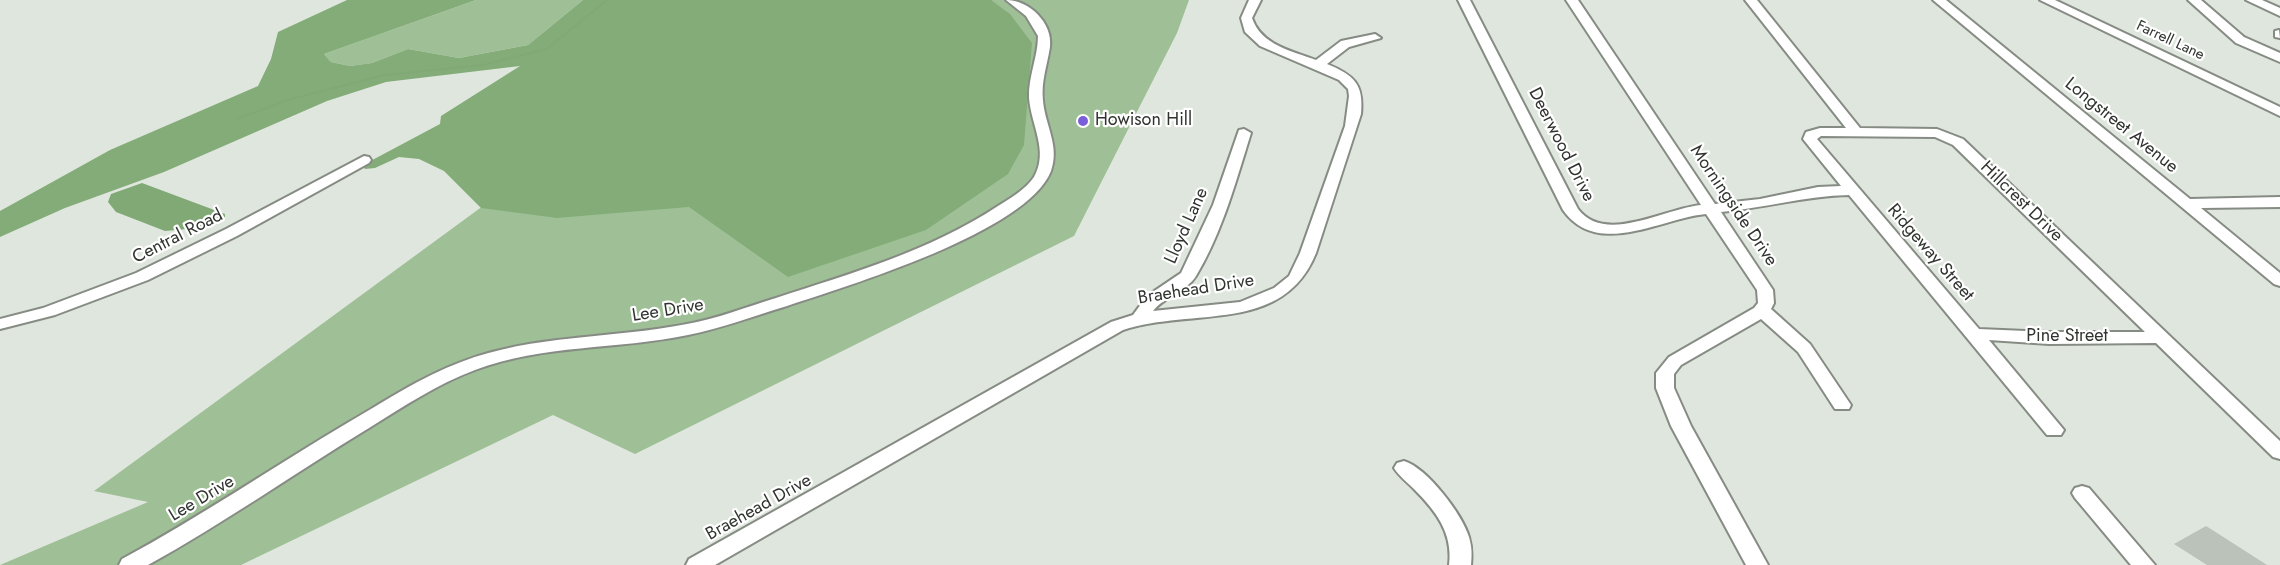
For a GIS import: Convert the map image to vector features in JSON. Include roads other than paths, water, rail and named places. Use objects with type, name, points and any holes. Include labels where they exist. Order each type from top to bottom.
[{"type":"street","name":"Lee Drive","points":[[130,565],[385,409],[466,367],[504,354],[548,345],[658,334],[713,324],[912,259],[992,217],[1032,188],[1045,169],[1047,158],[1045,135],[1035,93],[1044,53],[1045,35],[1037,20],[1012,0]]},
{"type":"street","name":"Braehead Drive","points":[[697,565],[819,498],[1117,326],[1141,316],[1253,303],[1279,293],[1292,284],[1309,252],[1356,102],[1351,83],[1333,70],[1266,45],[1254,37],[1248,19],[1255,0]]},
{"type":"street","name":"Deerwood Drive","points":[[1464,0],[1577,218],[1603,229],[1623,230],[1674,214],[1760,204],[1800,193],[1850,190]]},
{"type":"street","name":"Morningside Drive","points":[[1572,0],[1765,290],[1766,303],[1762,310]]},
{"type":"street","points":[[1751,0],[1856,132]]},
{"type":"street","name":"Longstreet Avenue","points":[[1939,0],[2280,281]]},
{"type":"street","name":"Farrell Lane","points":[[2046,0],[2280,112]]},
{"type":"street","points":[[2194,0],[2240,40],[2280,58]]},
{"type":"street","points":[[2252,0],[2280,12]]},
{"type":"street","points":[[1318,65],[1345,44],[1375,38]]},
{"type":"street","name":"Ridgeway Street","points":[[1856,132],[1820,132],[1810,138],[1850,190],[1975,334],[2054,430]]},
{"type":"street","name":"Hillcrest Drive","points":[[1856,132],[1937,133],[1950,136],[2280,452]]},
{"type":"street","name":"Lloyd Lane","points":[[1141,316],[1153,300],[1188,276],[1221,205],[1244,133]]},
{"type":"street","name":"Central Road","points":[[0,324],[79,304],[138,280],[364,160]]},
{"type":"street","points":[[2187,204],[2280,202]]},
{"type":"street","points":[[1757,565],[1681,426],[1665,388],[1665,373],[1675,361],[1762,310],[1804,348],[1842,405]]},
{"type":"street","name":"Pine Street","points":[[1975,334],[2049,338],[2161,337]]},
{"type":"street","points":[[1404,468],[1421,484],[1450,521],[1461,542],[1465,564]]},
{"type":"street","points":[[2082,493],[2144,565]]},
{"type":"waterway","points":[[237,119],[291,99],[385,75],[483,65],[547,49],[607,0]]},
{"type":"place","name":"Howison Hill","points":[[1083,121]]}]
